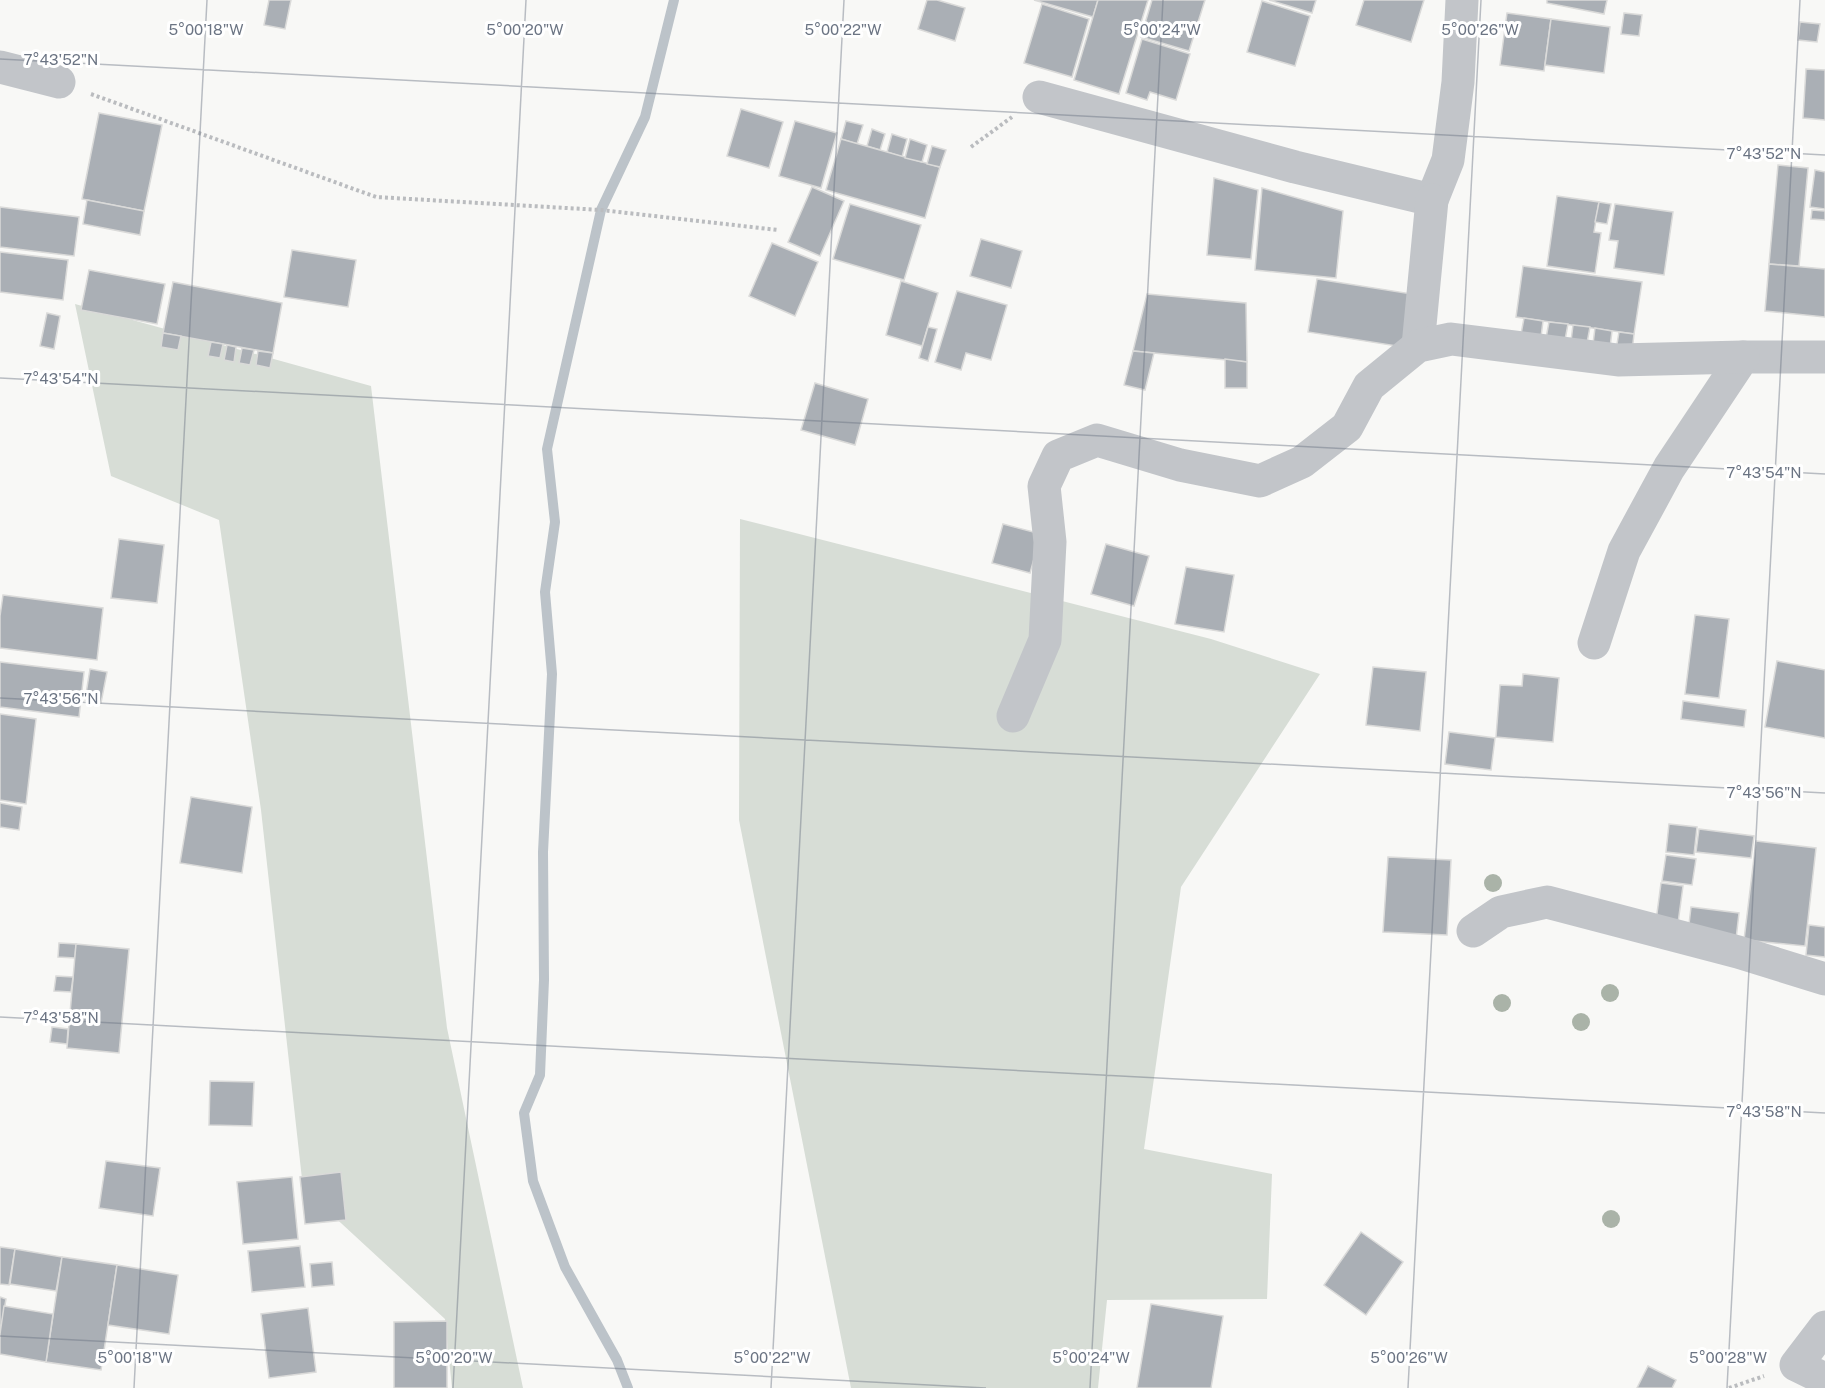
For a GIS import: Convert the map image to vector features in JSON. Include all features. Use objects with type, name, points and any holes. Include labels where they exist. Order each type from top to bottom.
[{"type":"street","points":[[1418,346],[1432,200],[1448,160],[1458,82],[1462,0]]},
{"type":"street","points":[[0,67],[59,82]]},
{"type":"street","points":[[1039,97],[1294,167],[1432,200]]},
{"type":"street","points":[[1013,716],[1045,640],[1050,542],[1044,486],[1058,456],[1097,440],[1180,465],[1260,481],[1302,462],[1347,427],[1369,387],[1418,346],[1451,339],[1618,360],[1825,357]]},
{"type":"street","points":[[1594,643],[1624,551],[1669,468],[1743,357]]},
{"type":"street","points":[[1473,930],[1501,912],[1547,902],[1738,952],[1825,979]]},
{"type":"street","points":[[1825,1327],[1796,1365],[1825,1379]]},
{"type":"path","points":[[59,82],[376,197],[601,210],[778,230]]},
{"type":"path","points":[[971,147],[1039,97]]},
{"type":"shaded area","points":[[75,304],[371,386],[447,1028],[523,1388],[452,1388],[445,1319],[303,1188],[261,810],[219,520],[111,476]]},
{"type":"shaded area","points":[[740,519],[1211,639],[1320,674],[1181,887],[1144,1149],[1272,1174],[1267,1299],[1107,1300],[1098,1388],[851,1388],[739,820]]},
{"type":"building","points":[[269,0],[291,0],[285,29],[264,25]]},
{"type":"building","points":[[927,0],[937,0],[965,8],[955,41],[918,29]]},
{"type":"building","points":[[1034,0],[1098,0],[1093,17]]},
{"type":"building","points":[[1098,0],[1148,0],[1119,94],[1074,80]]},
{"type":"building","points":[[1152,0],[1205,0],[1189,51],[1141,37]]},
{"type":"building","points":[[1269,0],[1316,0],[1312,13]]},
{"type":"building","points":[[1364,0],[1424,0],[1411,42],[1356,25]]},
{"type":"building","points":[[1547,0],[1607,0],[1604,14],[1547,3]]},
{"type":"building","points":[[1262,1],[1310,16],[1295,66],[1247,52]]},
{"type":"building","points":[[1042,4],[1089,19],[1072,77],[1024,63]]},
{"type":"building","points":[[1507,13],[1551,19],[1544,71],[1500,65]]},
{"type":"building","points":[[1624,13],[1642,15],[1639,36],[1621,34]]},
{"type":"building","points":[[1551,19],[1610,27],[1604,73],[1545,65]]},
{"type":"building","points":[[1800,22],[1820,24],[1817,42],[1798,40]]},
{"type":"building","points":[[1142,39],[1190,54],[1176,100],[1150,92],[1147,100],[1126,93]]},
{"type":"building","points":[[1806,69],[1825,70],[1825,120],[1803,118]]},
{"type":"building","points":[[741,109],[783,122],[769,168],[727,156]]},
{"type":"building","points":[[99,113],[162,125],[144,211],[82,199]]},
{"type":"building","points":[[795,121],[837,133],[821,188],[779,176]]},
{"type":"building","points":[[846,121],[863,125],[857,144],[841,139]]},
{"type":"building","points":[[872,129],[885,134],[880,150],[867,146]]},
{"type":"building","points":[[892,134],[907,139],[902,157],[887,152]]},
{"type":"building","points":[[841,139],[940,167],[925,218],[826,190]]},
{"type":"building","points":[[910,139],[927,145],[922,162],[905,158]]},
{"type":"building","points":[[932,146],[946,150],[940,167],[927,164]]},
{"type":"building","points":[[1778,165],[1808,168],[1799,266],[1769,264]]},
{"type":"building","points":[[1815,170],[1825,172],[1825,209],[1810,207]]},
{"type":"building","points":[[1214,178],[1258,190],[1251,259],[1207,255]]},
{"type":"building","points":[[812,187],[844,201],[820,256],[788,242]]},
{"type":"building","points":[[1262,188],[1343,211],[1336,278],[1255,270]]},
{"type":"building","points":[[1557,196],[1599,202],[1594,232],[1601,233],[1595,273],[1547,266]]},
{"type":"building","points":[[87,200],[144,211],[140,235],[83,224]]},
{"type":"building","points":[[1599,202],[1611,204],[1607,224],[1595,222]]},
{"type":"building","points":[[850,204],[921,225],[904,280],[833,259]]},
{"type":"building","points":[[1615,204],[1673,212],[1664,275],[1614,268],[1618,241],[1609,240]]},
{"type":"building","points":[[0,207],[79,217],[74,256],[0,247]]},
{"type":"building","points":[[1812,210],[1825,211],[1825,220],[1811,219]]},
{"type":"building","points":[[981,239],[1022,251],[1011,288],[970,276]]},
{"type":"building","points":[[772,243],[818,262],[795,316],[749,296]]},
{"type":"building","points":[[292,250],[356,260],[348,307],[284,297]]},
{"type":"building","points":[[0,252],[68,260],[63,300],[0,292]]},
{"type":"building","points":[[1769,264],[1825,269],[1825,317],[1765,311]]},
{"type":"building","points":[[1523,266],[1642,282],[1634,334],[1516,317]]},
{"type":"building","points":[[89,270],[165,284],[157,324],[81,310]]},
{"type":"building","points":[[1317,279],[1412,294],[1403,347],[1308,332]]},
{"type":"building","points":[[901,281],[938,293],[922,346],[886,335]]},
{"type":"building","points":[[173,282],[282,303],[273,353],[163,333]]},
{"type":"building","points":[[957,291],[1007,305],[991,360],[966,353],[961,370],[935,362]]},
{"type":"building","points":[[1147,294],[1246,303],[1247,362],[1133,351]]},
{"type":"building","points":[[47,313],[60,316],[54,349],[40,346]]},
{"type":"building","points":[[1524,318],[1543,321],[1541,337],[1521,334]]},
{"type":"building","points":[[1549,322],[1568,324],[1565,340],[1546,338]]},
{"type":"building","points":[[1573,325],[1590,327],[1587,343],[1571,341]]},
{"type":"building","points":[[928,327],[937,329],[928,361],[919,358]]},
{"type":"building","points":[[1595,328],[1612,331],[1610,347],[1593,344]]},
{"type":"building","points":[[1619,332],[1634,334],[1632,352],[1616,350]]},
{"type":"building","points":[[163,333],[181,336],[178,350],[161,347]]},
{"type":"building","points":[[211,342],[223,344],[220,358],[208,356]]},
{"type":"building","points":[[227,345],[236,347],[234,362],[224,360]]},
{"type":"building","points":[[242,348],[254,350],[250,365],[239,363]]},
{"type":"building","points":[[258,351],[273,353],[270,368],[256,365]]},
{"type":"building","points":[[1133,351],[1154,353],[1145,390],[1124,385]]},
{"type":"building","points":[[1225,359],[1247,362],[1247,388],[1225,388]]},
{"type":"building","points":[[815,383],[868,399],[855,445],[801,430]]},
{"type":"building","points":[[1003,524],[1041,534],[1030,573],[992,563]]},
{"type":"building","points":[[119,539],[164,545],[157,603],[111,598]]},
{"type":"building","points":[[1106,544],[1149,556],[1134,606],[1091,594]]},
{"type":"building","points":[[1186,567],[1234,575],[1224,632],[1175,624]]},
{"type":"building","points":[[3,595],[103,608],[97,660],[0,648],[0,616]]},
{"type":"building","points":[[1695,615],[1729,619],[1719,698],[1685,694]]},
{"type":"building","points":[[1777,661],[1825,670],[1825,738],[1765,727]]},
{"type":"building","points":[[0,662],[84,672],[79,717],[0,707]]},
{"type":"building","points":[[1373,667],[1426,672],[1420,731],[1366,725]]},
{"type":"building","points":[[90,669],[107,672],[101,703],[85,700]]},
{"type":"building","points":[[1523,674],[1559,678],[1553,742],[1496,737],[1500,685],[1522,686]]},
{"type":"building","points":[[1683,701],[1746,710],[1744,727],[1681,719]]},
{"type":"building","points":[[0,714],[36,719],[26,804],[0,800]]},
{"type":"building","points":[[1449,732],[1495,738],[1491,770],[1445,764]]},
{"type":"building","points":[[191,797],[252,807],[242,873],[180,863]]},
{"type":"building","points":[[0,803],[22,807],[19,830],[0,827]]},
{"type":"building","points":[[1669,824],[1697,827],[1694,855],[1666,852]]},
{"type":"building","points":[[1699,829],[1754,836],[1751,858],[1696,852]]},
{"type":"building","points":[[1756,841],[1816,848],[1805,946],[1744,940]]},
{"type":"building","points":[[1666,855],[1696,859],[1692,885],[1662,881]]},
{"type":"building","points":[[1388,857],[1451,860],[1447,935],[1383,932]]},
{"type":"building","points":[[1661,883],[1683,886],[1678,923],[1656,921]]},
{"type":"building","points":[[1691,907],[1739,913],[1736,939],[1688,933]]},
{"type":"building","points":[[1809,925],[1825,927],[1825,957],[1806,955]]},
{"type":"building","points":[[59,943],[76,944],[75,958],[58,957]]},
{"type":"building","points":[[76,944],[129,949],[119,1053],[67,1048]]},
{"type":"building","points":[[56,976],[73,977],[71,992],[54,991]]},
{"type":"building","points":[[52,1027],[68,1029],[67,1044],[50,1042]]},
{"type":"building","points":[[210,1081],[254,1082],[252,1126],[209,1125]]},
{"type":"building","points":[[106,1161],[160,1168],[153,1216],[99,1208]]},
{"type":"building","points":[[341,1172],[346,1220],[305,1224],[300,1177]]},
{"type":"building","points":[[292,1177],[298,1239],[243,1244],[237,1182]]},
{"type":"building","points":[[1361,1232],[1403,1262],[1366,1315],[1324,1285]]},
{"type":"building","points":[[300,1246],[305,1287],[252,1292],[248,1251]]},
{"type":"building","points":[[0,1247],[15,1249],[9,1285],[0,1284]]},
{"type":"building","points":[[15,1249],[62,1257],[56,1291],[10,1284]]},
{"type":"building","points":[[62,1257],[117,1265],[101,1370],[46,1362]]},
{"type":"building","points":[[332,1262],[334,1285],[312,1287],[310,1264]]},
{"type":"building","points":[[117,1265],[178,1275],[169,1334],[108,1325]]},
{"type":"building","points":[[0,1297],[6,1299],[0,1334]]},
{"type":"building","points":[[1151,1304],[1223,1316],[1211,1388],[1137,1388]]},
{"type":"building","points":[[4,1306],[53,1314],[46,1362],[0,1354]]},
{"type":"building","points":[[308,1308],[316,1372],[269,1378],[261,1314]]},
{"type":"building","points":[[447,1321],[447,1388],[394,1388],[394,1322]]},
{"type":"building","points":[[1648,1366],[1676,1380],[1672,1388],[1637,1388]]},
{"type":"waterway","points":[[628,1388],[617,1360],[565,1267],[533,1181],[524,1113],[540,1075],[544,980],[543,852],[552,674],[545,592],[555,522],[547,449],[601,210],[645,117],[674,0]]}]
